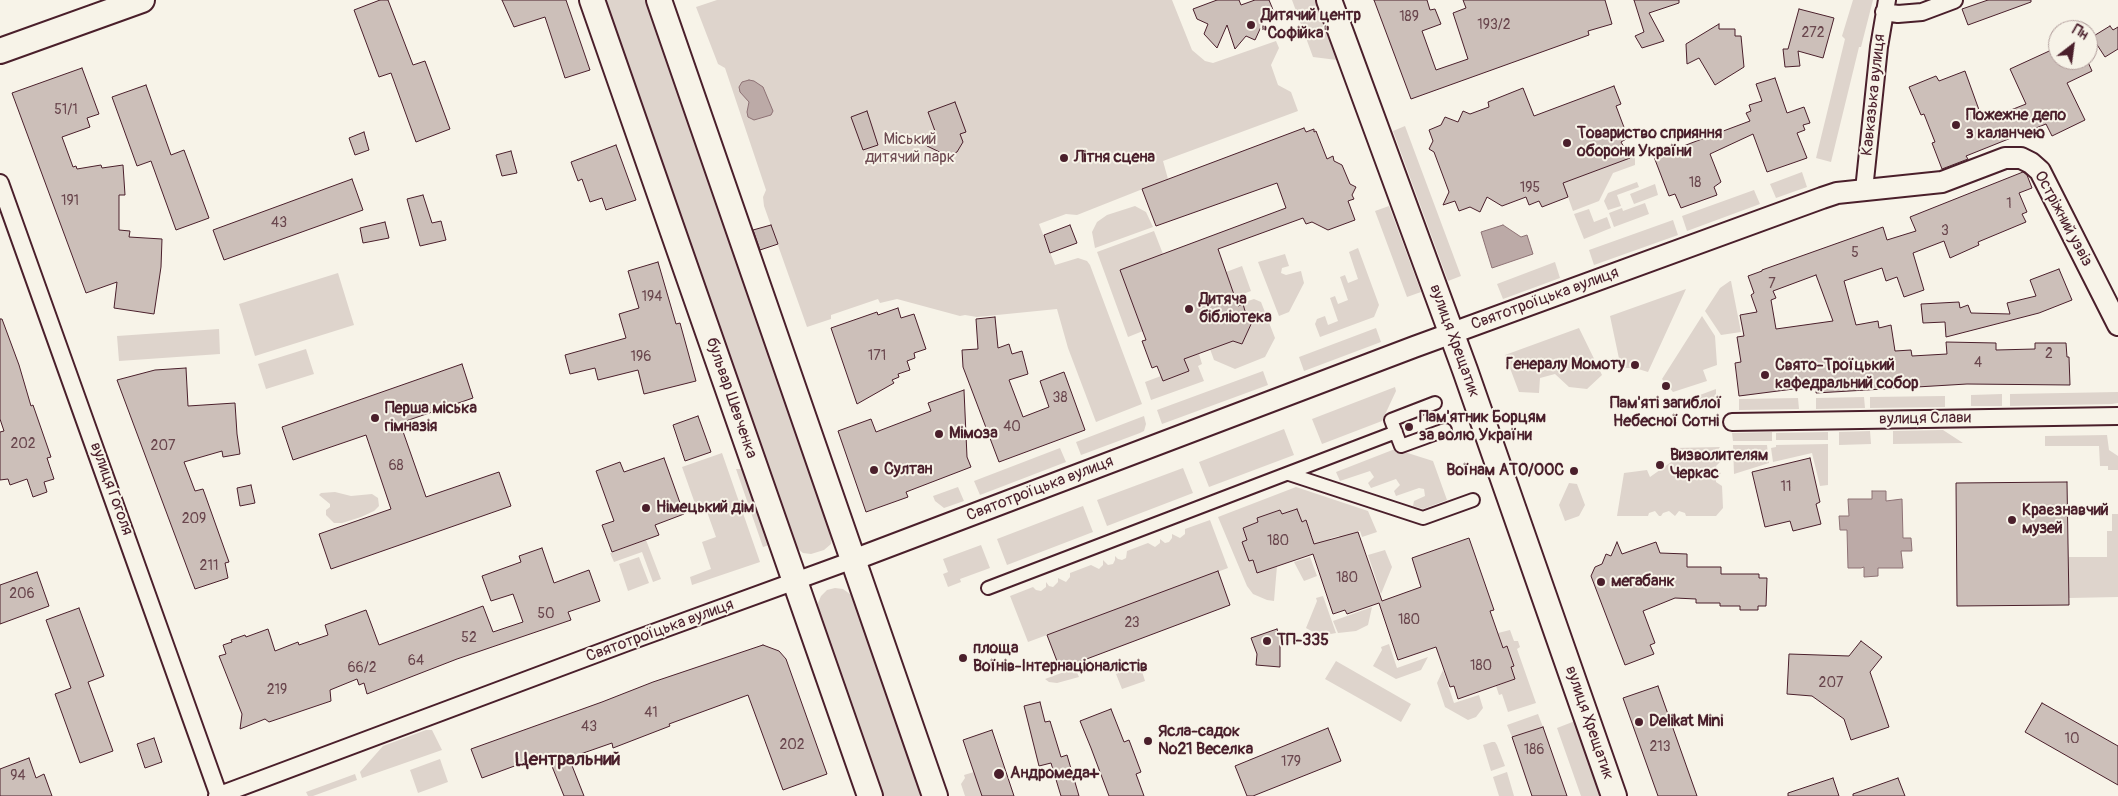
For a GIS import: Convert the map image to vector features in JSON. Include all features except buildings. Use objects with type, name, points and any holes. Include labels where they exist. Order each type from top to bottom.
[{"type":"main road","points":[[0,51],[142,0]]},
{"type":"main road","name":"бульвар Шевченка","points":[[592,0],[870,796]]},
{"type":"main road","points":[[659,0],[935,796]]},
{"type":"main road","name":"вулиця Хрещатик","points":[[1329,0],[1452,334],[1614,796]]},
{"type":"street","points":[[1885,6],[1910,13],[1932,9],[1954,0]]},
{"type":"street","name":"Кавказька вулиця","points":[[1864,190],[1878,47],[1885,6]]},
{"type":"street","name":"Остріжний узвіз","points":[[1864,190],[1942,182],[2010,157],[2021,158],[2031,163],[2045,179],[2118,324]]},
{"type":"street","name":"вулиця Гоголя","points":[[0,182],[219,796]]},
{"type":"street","name":"Святотроїцька вулиця","points":[[219,796],[628,642],[796,582],[1452,334],[1822,198],[1837,193],[1864,190]]},
{"type":"street","points":[[1435,403],[1391,420],[1401,446],[1446,430]]},
{"type":"street","name":"вулиця Слави","points":[[1732,422],[2118,416]]},
{"type":"street","points":[[988,588],[1396,432]]},
{"type":"street","points":[[1289,474],[1423,518],[1473,500]]},
{"type":"green space","points":[[604,0],[647,0],[832,533],[831,544],[824,550],[811,554],[803,553],[792,541]]},
{"type":"green space","name":"Міський дитячий парк","points":[[717,0],[1172,0],[1192,50],[1205,61],[1213,63],[1276,41],[1279,48],[1271,65],[1278,85],[1291,92],[1298,111],[1163,161],[1168,179],[1077,215],[1066,214],[1039,224],[1055,265],[1078,258],[1087,261],[1090,265],[1142,404],[1096,422],[1068,348],[1057,309],[977,317],[960,316],[897,299],[880,303],[878,299],[831,315],[831,319],[807,327],[764,206],[763,197],[766,190],[725,68],[718,64],[696,7]]},
{"type":"green space","points":[[1292,0],[1315,0],[1337,60],[1313,57]]},
{"type":"green space","points":[[1853,0],[1873,0],[1861,47],[1859,47],[1831,162],[1816,158],[1845,39],[1842,36]]},
{"type":"green space","points":[[1405,126],[1461,276],[1448,281],[1393,131]]},
{"type":"green space","points":[[1635,156],[1635,165],[1613,173],[1599,201],[1573,211],[1563,183]]},
{"type":"green space","points":[[1802,172],[1807,187],[1776,198],[1770,184]]},
{"type":"green space","points":[[1637,182],[1639,187],[1617,195],[1621,206],[1608,210],[1604,201],[1608,193]]},
{"type":"green space","points":[[1655,184],[1658,195],[1634,204],[1630,194]]},
{"type":"green space","points":[[1754,190],[1760,204],[1687,231],[1682,216]]},
{"type":"green space","points":[[1645,203],[1649,214],[1614,227],[1609,213],[1622,208],[1623,211]]},
{"type":"green space","points":[[1135,206],[1146,212],[1153,227],[1095,248],[1092,232],[1097,222],[1107,215]]},
{"type":"green space","points":[[1389,206],[1421,292],[1407,297],[1375,211]]},
{"type":"green space","points":[[1589,209],[1594,222],[1607,217],[1611,228],[1584,239],[1574,214]]},
{"type":"green space","points":[[1673,220],[1678,235],[1594,265],[1589,250]]},
{"type":"green space","points":[[1154,231],[1163,254],[1120,270],[1143,331],[1128,337],[1097,252]]},
{"type":"green space","points":[[1358,248],[1379,305],[1374,317],[1320,337],[1315,324],[1317,319],[1325,316],[1328,325],[1338,321],[1330,298],[1335,296],[1338,304],[1348,300],[1340,277],[1345,275],[1348,283],[1358,279],[1349,252]]},
{"type":"green space","points":[[1285,254],[1289,266],[1282,268],[1281,273],[1286,275],[1301,271],[1304,283],[1289,312],[1279,316],[1258,262]]},
{"type":"green space","points":[[1555,262],[1560,278],[1503,299],[1497,284]]},
{"type":"green space","points":[[1242,266],[1251,291],[1235,297],[1226,272]]},
{"type":"green space","points":[[338,273],[354,325],[255,356],[239,304]]},
{"type":"green space","points":[[1730,281],[1741,332],[1721,335],[1705,311],[1720,288]]},
{"type":"green space","points":[[1686,289],[1648,372],[1635,368],[1621,368],[1610,316]]},
{"type":"green space","points":[[1254,299],[1261,302],[1275,338],[1265,357],[1235,369],[1214,360],[1210,349],[1233,341],[1242,344],[1252,322],[1247,320],[1250,313],[1245,311],[1242,303]]},
{"type":"green space","points":[[1702,316],[1715,336],[1717,365],[1703,370],[1707,381],[1673,392],[1662,379]]},
{"type":"green space","points":[[1376,328],[1381,342],[1304,371],[1299,357]]},
{"type":"green space","points":[[1579,328],[1602,375],[1587,389],[1569,387],[1555,374],[1540,378],[1539,393],[1519,392],[1505,355]]},
{"type":"green space","points":[[219,329],[220,354],[119,361],[117,336]]},
{"type":"green space","points":[[306,349],[314,374],[266,389],[258,364]]},
{"type":"green space","points":[[1199,354],[1202,364],[1198,366],[1204,381],[1151,400],[1145,382],[1161,376],[1163,381],[1189,371],[1183,357]]},
{"type":"green space","points":[[1263,371],[1268,385],[1162,424],[1157,410]]},
{"type":"green space","points":[[1395,387],[1396,391],[1382,421],[1322,444],[1312,419]]},
{"type":"green space","points":[[1716,389],[1716,405],[1681,406],[1681,402]]},
{"type":"green space","points":[[2118,392],[2118,403],[2112,404],[2010,406],[2010,394]]},
{"type":"green space","points":[[2002,394],[2002,406],[1971,406],[1971,395]]},
{"type":"green space","points":[[1945,396],[1945,407],[1870,408],[1870,397]]},
{"type":"green space","points":[[1864,397],[1865,408],[1816,409],[1816,398]]},
{"type":"green space","points":[[1798,398],[1799,409],[1739,410],[1739,399]]},
{"type":"green space","points":[[1144,416],[1146,424],[1144,431],[1081,455],[1076,442]]},
{"type":"green space","points":[[1284,429],[1294,455],[1209,487],[1199,462]]},
{"type":"green space","points":[[1943,430],[1963,443],[1893,444],[1893,431]]},
{"type":"green space","points":[[1870,431],[1871,444],[1839,445],[1839,432]]},
{"type":"green space","points":[[1772,432],[1772,441],[1733,441],[1732,433]]},
{"type":"green space","points":[[1828,432],[1828,440],[1776,440],[1776,433]]},
{"type":"green space","points":[[2107,435],[2109,450],[2118,456],[2118,470],[2108,470],[2108,466],[2100,466],[2099,446],[2045,446],[2045,436]]},
{"type":"green space","points":[[1828,444],[1828,485],[1820,486],[1812,453],[1773,462],[1771,448],[1776,447],[1776,445]]},
{"type":"green space","points":[[1733,445],[1767,445],[1769,463],[1734,474]]},
{"type":"green space","points":[[1720,447],[1715,453],[1715,456],[1721,461],[1716,466],[1718,472],[1721,473],[1716,478],[1716,482],[1722,486],[1723,508],[1716,516],[1686,516],[1685,513],[1679,511],[1675,516],[1669,511],[1659,516],[1655,511],[1649,513],[1648,516],[1617,516],[1624,473],[1647,470],[1650,477],[1674,460],[1669,455],[1674,448]]},
{"type":"green space","points":[[1060,448],[1066,462],[980,495],[974,481]]},
{"type":"green space","points":[[1395,449],[1433,461],[1447,500],[1423,509],[1413,506],[1414,501],[1425,496],[1424,489],[1419,488],[1396,496],[1394,491],[1400,485],[1396,479],[1371,488],[1368,483],[1374,477],[1370,471],[1340,481],[1336,472]]},
{"type":"green space","points":[[722,453],[760,562],[692,585],[690,577],[711,569],[702,542],[716,537],[706,509],[698,512],[682,467]]},
{"type":"green space","points":[[1183,468],[1193,493],[1107,526],[1097,500]]},
{"type":"green space","points":[[736,469],[743,469],[769,545],[763,547]]},
{"type":"green space","points":[[1569,483],[1577,484],[1585,505],[1579,516],[1565,521],[1559,505]]},
{"type":"green space","points":[[958,487],[964,501],[944,508],[935,501],[933,496]]},
{"type":"green space","points":[[1296,487],[1368,511],[1377,532],[1362,537],[1360,531],[1340,538],[1339,536],[1331,538],[1313,554],[1308,541],[1313,539],[1306,520],[1302,522],[1297,509],[1282,514],[1280,510],[1257,518],[1258,522],[1243,528],[1247,540],[1249,561],[1253,560],[1257,573],[1277,566],[1274,601],[1267,600],[1253,594],[1247,586],[1218,517]]},
{"type":"green space","points":[[335,492],[351,496],[372,494],[378,498],[379,506],[374,511],[361,517],[342,523],[334,523],[326,515],[326,510],[330,507],[330,504],[319,495],[321,493]]},
{"type":"green space","points":[[1083,506],[1093,532],[1007,565],[997,539]]},
{"type":"green space","points":[[2112,514],[2118,514],[2118,597],[2069,598],[2069,557],[2107,557],[2107,531],[2112,531]]},
{"type":"green space","points":[[1210,520],[1228,568],[1028,642],[1010,596],[1033,587],[1041,591],[1046,587],[1046,582],[1049,586],[1053,587],[1058,582],[1058,578],[1066,582],[1070,577],[1070,573],[1091,565],[1099,569],[1103,565],[1103,560],[1108,565],[1113,564],[1115,556],[1122,560],[1126,558],[1127,551],[1148,543],[1155,547],[1160,543],[1160,539],[1165,543],[1169,542],[1172,534],[1180,538],[1185,534],[1185,529]]},
{"type":"green space","points":[[646,540],[661,579],[653,582],[642,552],[614,562],[610,553]]},
{"type":"green space","points":[[981,545],[990,568],[960,579],[961,582],[948,587],[943,574],[948,572],[943,559]]},
{"type":"green space","points":[[1385,550],[1392,567],[1381,594],[1368,555]]},
{"type":"green space","points":[[639,557],[649,583],[628,591],[619,564]]},
{"type":"green space","points":[[1310,557],[1317,576],[1304,581],[1294,562]]},
{"type":"green space","points":[[843,589],[854,597],[923,796],[882,796],[819,613],[818,603],[821,596],[827,590]]},
{"type":"green space","points":[[1323,596],[1336,633],[1320,636],[1306,628],[1317,601],[1316,598]]},
{"type":"green space","points":[[1372,607],[1368,625],[1356,631],[1338,633],[1333,621]]},
{"type":"green space","points":[[1510,630],[1514,641],[1518,641],[1520,647],[1517,649],[1536,703],[1508,712],[1502,694],[1499,695],[1496,686],[1515,679],[1511,667],[1514,665],[1508,647],[1503,648],[1498,633]]},
{"type":"green space","points":[[1389,644],[1397,668],[1428,657],[1421,670],[1396,679],[1373,666],[1382,650],[1381,647]]},
{"type":"green space","points":[[1336,661],[1411,704],[1401,722],[1325,679]]},
{"type":"green space","points":[[1140,665],[1145,681],[1122,689],[1116,674]]},
{"type":"green space","points":[[1075,668],[1079,677],[1057,683],[1049,682],[1045,679]]},
{"type":"green space","points":[[1443,670],[1454,703],[1479,695],[1483,708],[1476,717],[1468,720],[1445,707],[1437,683]]},
{"type":"green space","points":[[1538,714],[1543,727],[1512,737],[1507,725]]},
{"type":"green space","points":[[1575,721],[1601,796],[1581,796],[1557,728]]},
{"type":"green space","points":[[426,730],[432,730],[442,750],[362,778],[360,772],[383,746]]},
{"type":"green space","points":[[1495,742],[1497,745],[1505,766],[1491,771],[1483,745]]},
{"type":"green space","points":[[440,759],[448,782],[418,793],[410,770]]},
{"type":"green space","points":[[974,772],[982,796],[965,796],[961,784],[965,778],[964,775]]},
{"type":"green space","points":[[1507,772],[1514,796],[1499,796],[1493,777]]},
{"type":"green space","points":[[355,774],[357,780],[313,796],[308,796],[306,792]]},
{"type":"shaded area","points":[[749,80],[763,87],[773,111],[771,115],[754,120],[748,117],[749,102],[740,92],[739,87],[742,82]]},
{"type":"shaded area","points":[[1503,225],[1521,237],[1527,235],[1533,254],[1492,268],[1481,232]]},
{"type":"shaded area","points":[[1872,491],[1886,491],[1886,501],[1902,499],[1903,538],[1911,538],[1912,551],[1901,551],[1903,568],[1878,568],[1878,576],[1864,577],[1864,567],[1848,568],[1847,530],[1840,530],[1839,516],[1849,516],[1848,499],[1872,499]]},
{"type":"place","name":"Дитячий центр \"Софійка\"","points":[[1251,25]]},
{"type":"place","name":"Пожежне депо з каланчею","points":[[1956,125]]},
{"type":"place","name":"Товариство сприяння оборони України","points":[[1567,143]]},
{"type":"place","name":"Літня сцена","points":[[1064,158]]},
{"type":"place","name":"Дитяча бібліотека","points":[[1189,309]]},
{"type":"place","name":"Генералу Момоту","points":[[1635,365]]},
{"type":"place","name":"Свято-Троїцький кафедральний собор","points":[[1765,375]]},
{"type":"place","name":"Пам'яті загиблої Небесної Сотні","points":[[1666,386]]},
{"type":"place","name":"Перша міська гімназія","points":[[375,418]]},
{"type":"place","name":"Пам'ятник Борцям за волю України","points":[[1409,427]]},
{"type":"place","name":"Мімоза","points":[[939,434]]},
{"type":"place","name":"Визволителям Черкас","points":[[1660,465]]},
{"type":"place","name":"Султан","points":[[874,470]]},
{"type":"place","name":"Воїнам АТО/ООС","points":[[1574,471]]},
{"type":"place","name":"Німецький дім","points":[[646,508]]},
{"type":"place","name":"Краєзнавчий музей","points":[[2012,520]]},
{"type":"place","name":"мегабанк","points":[[1601,582]]},
{"type":"place","name":"ТП-335","points":[[1267,641]]},
{"type":"place","name":"площа Воїнів-Інтернаціоналістів","points":[[963,658]]},
{"type":"place","name":"Delikat Mini","points":[[1639,722]]},
{"type":"place","name":"Ясла-садок №21 Веселка","points":[[1148,741]]},
{"type":"place","name":"Андромеда+","points":[[999,774]]},
{"type":"district","name":"Центральний","points":[[568,760]]}]
